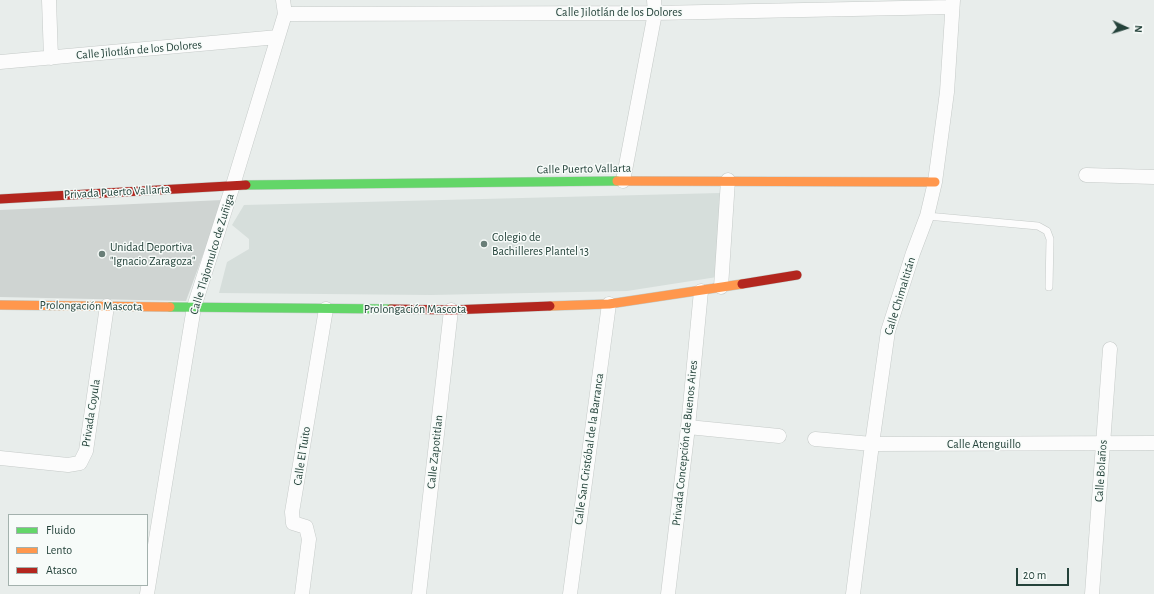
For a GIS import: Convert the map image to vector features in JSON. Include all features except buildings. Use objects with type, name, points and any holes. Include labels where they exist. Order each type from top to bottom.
[{"type":"street","points":[[49,0],[51,58]]},
{"type":"street","name":"Calle Jilotlán de los Dolores","points":[[284,7],[655,6],[953,3]]},
{"type":"street","name":"Calle Chimaltitán","points":[[854,594],[872,444],[888,331],[927,216],[935,182],[947,92],[953,3]]},
{"type":"street","points":[[623,181],[655,6]]},
{"type":"street","name":"Calle Tlajomulco de Zuñiga","points":[[147,594],[194,307],[278,37],[284,7]]},
{"type":"street","name":"Calle Jilotlán de los Dolores","points":[[0,62],[278,37]]},
{"type":"street","points":[[1086,174],[1154,177]]},
{"type":"street","points":[[721,288],[728,180]]},
{"type":"street","name":"Calle Puerto Vallarta","points":[[233,185],[728,180],[935,182]]},
{"type":"street","name":"Privada Puerto Vallarta","points":[[0,199],[233,185]]},
{"type":"street","name":"Prolongación Mascota","points":[[0,305],[451,310],[608,304],[721,288],[797,275]]},
{"type":"street","name":"Privada Concepción de Buenos Aires","points":[[668,594],[688,427],[701,291]]},
{"type":"street","name":"Calle San Cristóbal de la Barranca","points":[[570,594],[608,304]]},
{"type":"street","name":"Privada Coyula","points":[[0,458],[68,465],[80,463],[86,451],[107,306]]},
{"type":"street","name":"Calle El Tuito","points":[[302,594],[309,539],[306,527],[294,523],[292,512],[326,309]]},
{"type":"street","name":"Calle Zapotitlan","points":[[419,594],[451,310]]},
{"type":"street","name":"Calle Bolaños","points":[[1092,594],[1110,349]]},
{"type":"street","points":[[688,427],[779,436]]},
{"type":"street","name":"Calle Atenguillo","points":[[815,439],[872,444],[1154,443]]},
{"type":"lane","points":[[927,216],[1038,226],[1047,231],[1050,239],[1049,287]]},
{"type":"shaded area","name":"Colegio de Bachilleres Plantel 13","points":[[720,193],[717,277],[627,291],[431,295],[219,293],[227,262],[249,249],[249,239],[232,225],[244,205]]},
{"type":"traffic: fast","points":[[246,185],[617,181]]},
{"type":"traffic: fast","points":[[170,307],[391,309]]},
{"type":"traffic: slow","points":[[617,181],[935,182]]},
{"type":"traffic: slow","points":[[550,306],[609,304],[742,284]]},
{"type":"traffic: slow","points":[[0,305],[170,307]]},
{"type":"traffic: jam","points":[[0,199],[246,185]]},
{"type":"traffic: jam","points":[[742,284],[797,275]]},
{"type":"traffic: jam","points":[[391,309],[451,310],[550,306]]},
{"type":"place","name":"Colegio de Bachilleres Plantel 13","points":[[484,244]]},
{"type":"place","name":"Unidad Deportiva \"Ignacio Zaragoza\"","points":[[102,254]]}]
